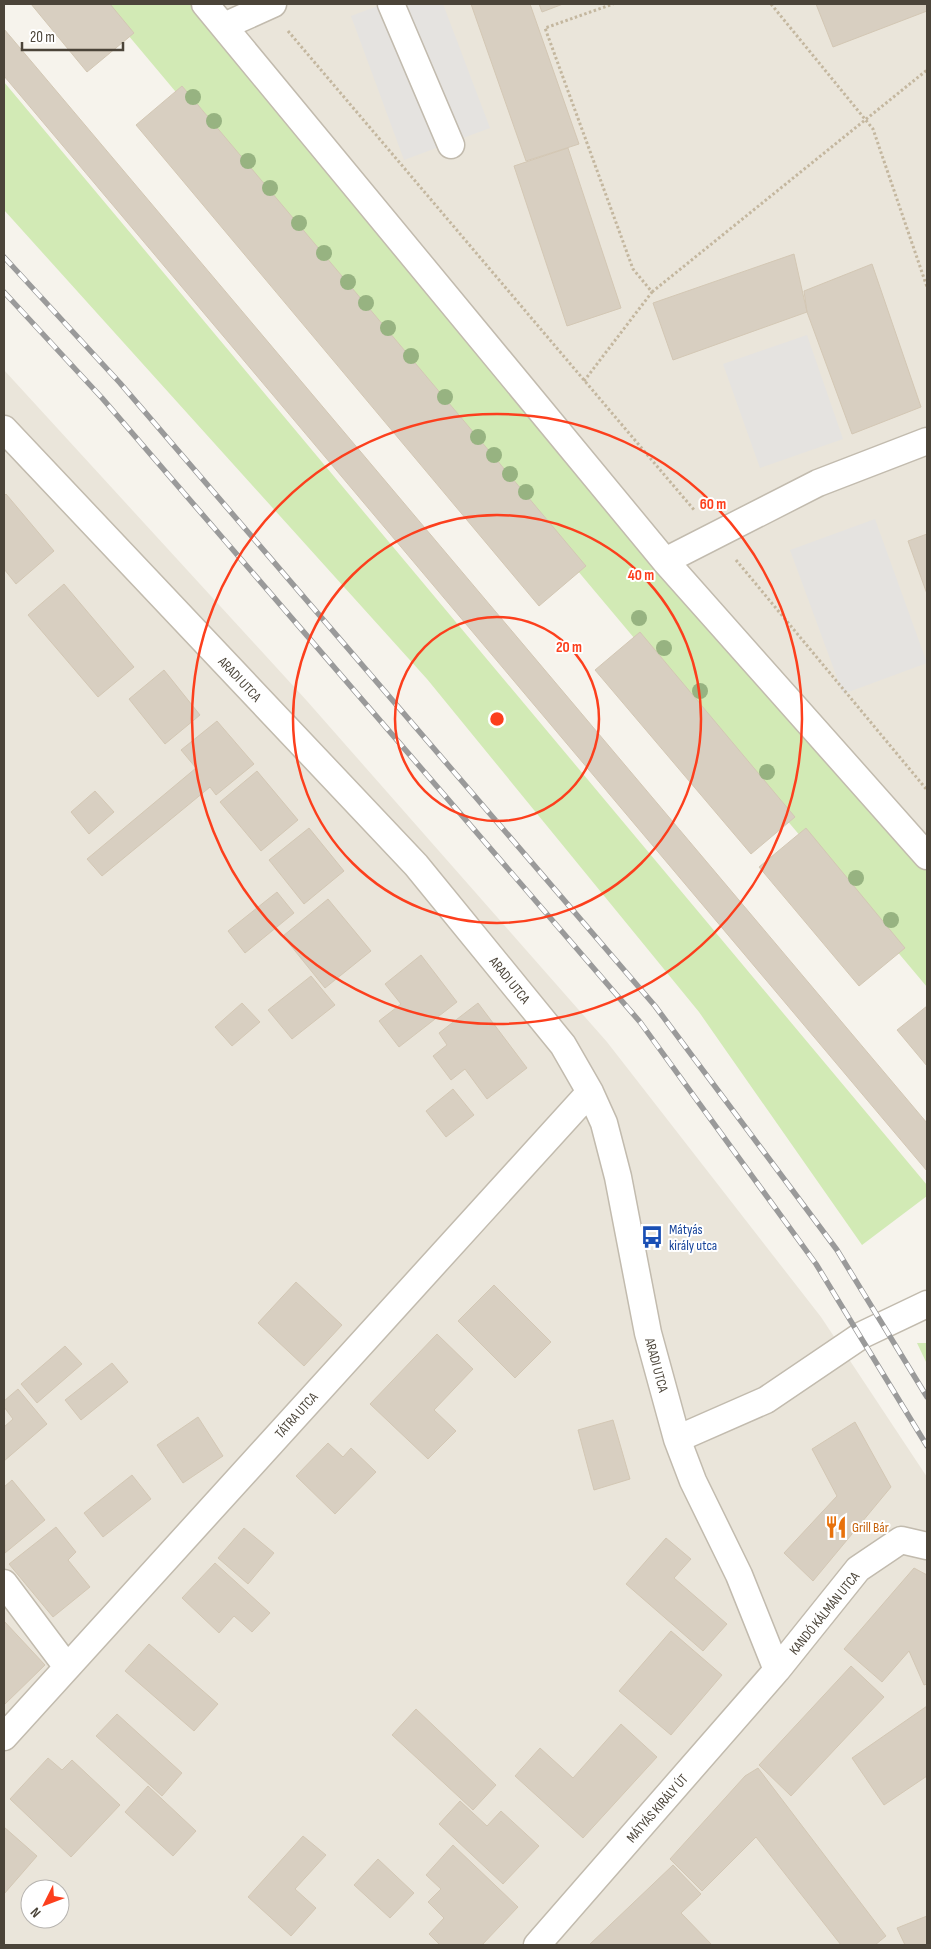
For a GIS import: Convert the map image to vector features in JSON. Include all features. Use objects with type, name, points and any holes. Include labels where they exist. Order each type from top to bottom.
[{"type":"street","points":[[205,4],[665,561],[927,856]]},
{"type":"street","points":[[391,4],[451,145]]},
{"type":"street","points":[[224,26],[270,5]]},
{"type":"street","name":"ARADI UTCA","points":[[4,429],[416,865],[563,1045],[590,1092],[604,1123],[618,1177],[648,1333],[677,1439],[693,1481],[738,1575],[777,1670]]},
{"type":"street","points":[[665,561],[818,483],[927,441]]},
{"type":"street","name":"TÁTRA UTCA","points":[[4,1738],[590,1092]]},
{"type":"street","points":[[677,1439],[766,1400],[862,1335],[927,1304]]},
{"type":"street","name":"KANDÓ KÁLMÁN UTCA","points":[[777,1670],[858,1569],[901,1540],[927,1546]]},
{"type":"street","points":[[4,1583],[67,1667]]},
{"type":"street","name":"MÁTYÁS KIRÁLY ÚT","points":[[537,1945],[777,1670]]},
{"type":"path","points":[[613,4],[545,28],[633,269],[652,292]]},
{"type":"path","points":[[770,4],[873,129],[927,287]]},
{"type":"path","points":[[270,5],[927,790]]},
{"type":"path","points":[[584,381],[652,292],[927,70]]},
{"type":"shaded area","points":[[152,4],[927,4],[927,919]]},
{"type":"shaded area","points":[[383,4],[443,4],[490,128],[404,160],[351,16]]},
{"type":"shaded area","points":[[807,335],[843,439],[760,468],[723,364]]},
{"type":"shaded area","points":[[4,370],[307,701],[607,1042],[821,1317],[927,1477],[927,1945],[4,1945]]},
{"type":"shaded area","points":[[875,519],[927,663],[843,694],[790,550]]},
{"type":"green space","points":[[102,4],[210,4],[927,847],[927,987]]},
{"type":"green space","points":[[4,82],[927,1185],[927,1196],[862,1245],[699,1012],[427,679],[4,210]]},
{"type":"green space","points":[[917,1343],[927,1343],[927,1364]]},
{"type":"building","points":[[31,4],[110,4],[134,33],[87,72]]},
{"type":"building","points":[[471,4],[530,4],[579,144],[526,161]]},
{"type":"building","points":[[539,4],[563,4],[542,12]]},
{"type":"building","points":[[816,4],[927,4],[927,11],[833,47]]},
{"type":"building","points":[[4,29],[927,1123],[927,1171],[4,76]]},
{"type":"building","points":[[182,86],[586,566],[539,606],[136,125]]},
{"type":"building","points":[[568,148],[621,308],[567,326],[514,166]]},
{"type":"building","points":[[794,254],[807,312],[673,360],[653,303]]},
{"type":"building","points":[[872,264],[921,407],[852,434],[807,312],[804,291]]},
{"type":"building","points":[[6,494],[54,551],[16,584],[4,569],[4,496]]},
{"type":"building","points":[[927,534],[927,594],[908,541]]},
{"type":"building","points":[[64,584],[134,667],[98,697],[28,615]]},
{"type":"building","points":[[640,632],[795,817],[751,854],[595,670]]},
{"type":"building","points":[[164,670],[200,715],[165,744],[129,699]]},
{"type":"building","points":[[217,721],[254,764],[216,795],[210,787],[102,876],[87,859],[196,768],[181,750]]},
{"type":"building","points":[[257,771],[298,820],[261,851],[220,802]]},
{"type":"building","points":[[95,791],[114,812],[89,834],[71,812]]},
{"type":"building","points":[[309,828],[344,871],[304,904],[269,860]]},
{"type":"building","points":[[806,828],[905,948],[859,986],[759,867]]},
{"type":"building","points":[[277,892],[294,913],[245,953],[228,931]]},
{"type":"building","points":[[328,899],[371,951],[325,988],[283,936]]},
{"type":"building","points":[[421,955],[457,1002],[399,1047],[379,1021],[401,1004],[385,984]]},
{"type":"building","points":[[311,976],[335,1005],[292,1039],[268,1010]]},
{"type":"building","points":[[242,1003],[260,1022],[232,1046],[215,1027]]},
{"type":"building","points":[[478,1003],[527,1068],[487,1099],[465,1069],[451,1080],[433,1056],[447,1045],[439,1033]]},
{"type":"building","points":[[927,1006],[927,1066],[897,1030]]},
{"type":"building","points":[[453,1089],[474,1115],[446,1137],[426,1111]]},
{"type":"building","points":[[296,1282],[342,1325],[304,1366],[258,1323]]},
{"type":"building","points":[[494,1285],[551,1342],[515,1378],[458,1321]]},
{"type":"building","points":[[437,1334],[473,1369],[434,1410],[456,1431],[428,1459],[370,1404]]},
{"type":"building","points":[[65,1346],[82,1364],[37,1403],[21,1384]]},
{"type":"building","points":[[112,1363],[128,1382],[81,1420],[65,1400]]},
{"type":"building","points":[[18,1389],[47,1424],[4,1461],[4,1427],[13,1419],[4,1407],[4,1401]]},
{"type":"building","points":[[198,1417],[223,1456],[183,1483],[157,1445]]},
{"type":"building","points":[[613,1420],[630,1479],[594,1490],[578,1430]]},
{"type":"building","points":[[855,1422],[891,1487],[813,1581],[784,1553],[837,1496],[812,1449]]},
{"type":"building","points":[[328,1443],[343,1457],[351,1448],[376,1472],[335,1514],[296,1476]]},
{"type":"building","points":[[132,1475],[151,1499],[103,1537],[84,1513]]},
{"type":"building","points":[[12,1480],[45,1520],[5,1553],[4,1487]]},
{"type":"building","points":[[56,1527],[76,1552],[68,1560],[90,1587],[53,1617],[9,1564]]},
{"type":"building","points":[[244,1528],[274,1553],[248,1584],[218,1558]]},
{"type":"building","points":[[666,1538],[691,1559],[674,1578],[727,1624],[703,1651],[626,1584]]},
{"type":"building","points":[[215,1563],[270,1613],[252,1632],[234,1616],[219,1633],[182,1598]]},
{"type":"building","points":[[914,1568],[927,1575],[927,1684],[924,1685],[909,1651],[882,1682],[844,1649]]},
{"type":"building","points":[[4,1621],[45,1665],[4,1705]]},
{"type":"building","points":[[671,1631],[722,1675],[671,1735],[619,1691]]},
{"type":"building","points":[[149,1644],[218,1704],[194,1731],[125,1671]]},
{"type":"building","points":[[851,1666],[884,1697],[791,1796],[759,1765]]},
{"type":"building","points":[[927,1706],[927,1776],[884,1805],[852,1758]]},
{"type":"building","points":[[416,1709],[496,1785],[473,1810],[392,1735]]},
{"type":"building","points":[[117,1714],[182,1773],[162,1796],[96,1736]]},
{"type":"building","points":[[621,1724],[657,1757],[583,1838],[515,1776],[540,1748],[573,1778]]},
{"type":"building","points":[[48,1758],[62,1770],[72,1760],[120,1805],[71,1857],[10,1799]]},
{"type":"building","points":[[758,1768],[886,1936],[875,1945],[841,1945],[756,1837],[702,1891],[670,1859],[745,1776]]},
{"type":"building","points":[[148,1786],[196,1831],[173,1856],[125,1812]]},
{"type":"building","points":[[460,1801],[487,1826],[501,1811],[539,1846],[503,1884],[439,1824]]},
{"type":"building","points":[[4,1827],[37,1856],[4,1894]]},
{"type":"building","points":[[303,1836],[326,1855],[295,1889],[316,1908],[291,1936],[248,1897]]},
{"type":"building","points":[[453,1845],[518,1907],[482,1945],[440,1945],[429,1934],[444,1918],[428,1902],[441,1889],[426,1875]]},
{"type":"building","points":[[378,1859],[414,1893],[390,1918],[354,1885]]},
{"type":"building","points":[[673,1865],[701,1894],[681,1913],[712,1945],[589,1945]]},
{"type":"building","points":[[927,1916],[927,1945],[905,1945],[897,1928]]},
{"type":"railway","points":[[4,257],[120,383],[655,1006],[837,1250],[927,1397]]},
{"type":"railway","points":[[4,292],[102,398],[640,1022],[816,1264],[927,1446]]},
{"type":"place","name":"Mátyás király utca","points":[[652,1237]]},
{"type":"place","name":"Grill Bár","points":[[836,1527]]}]
